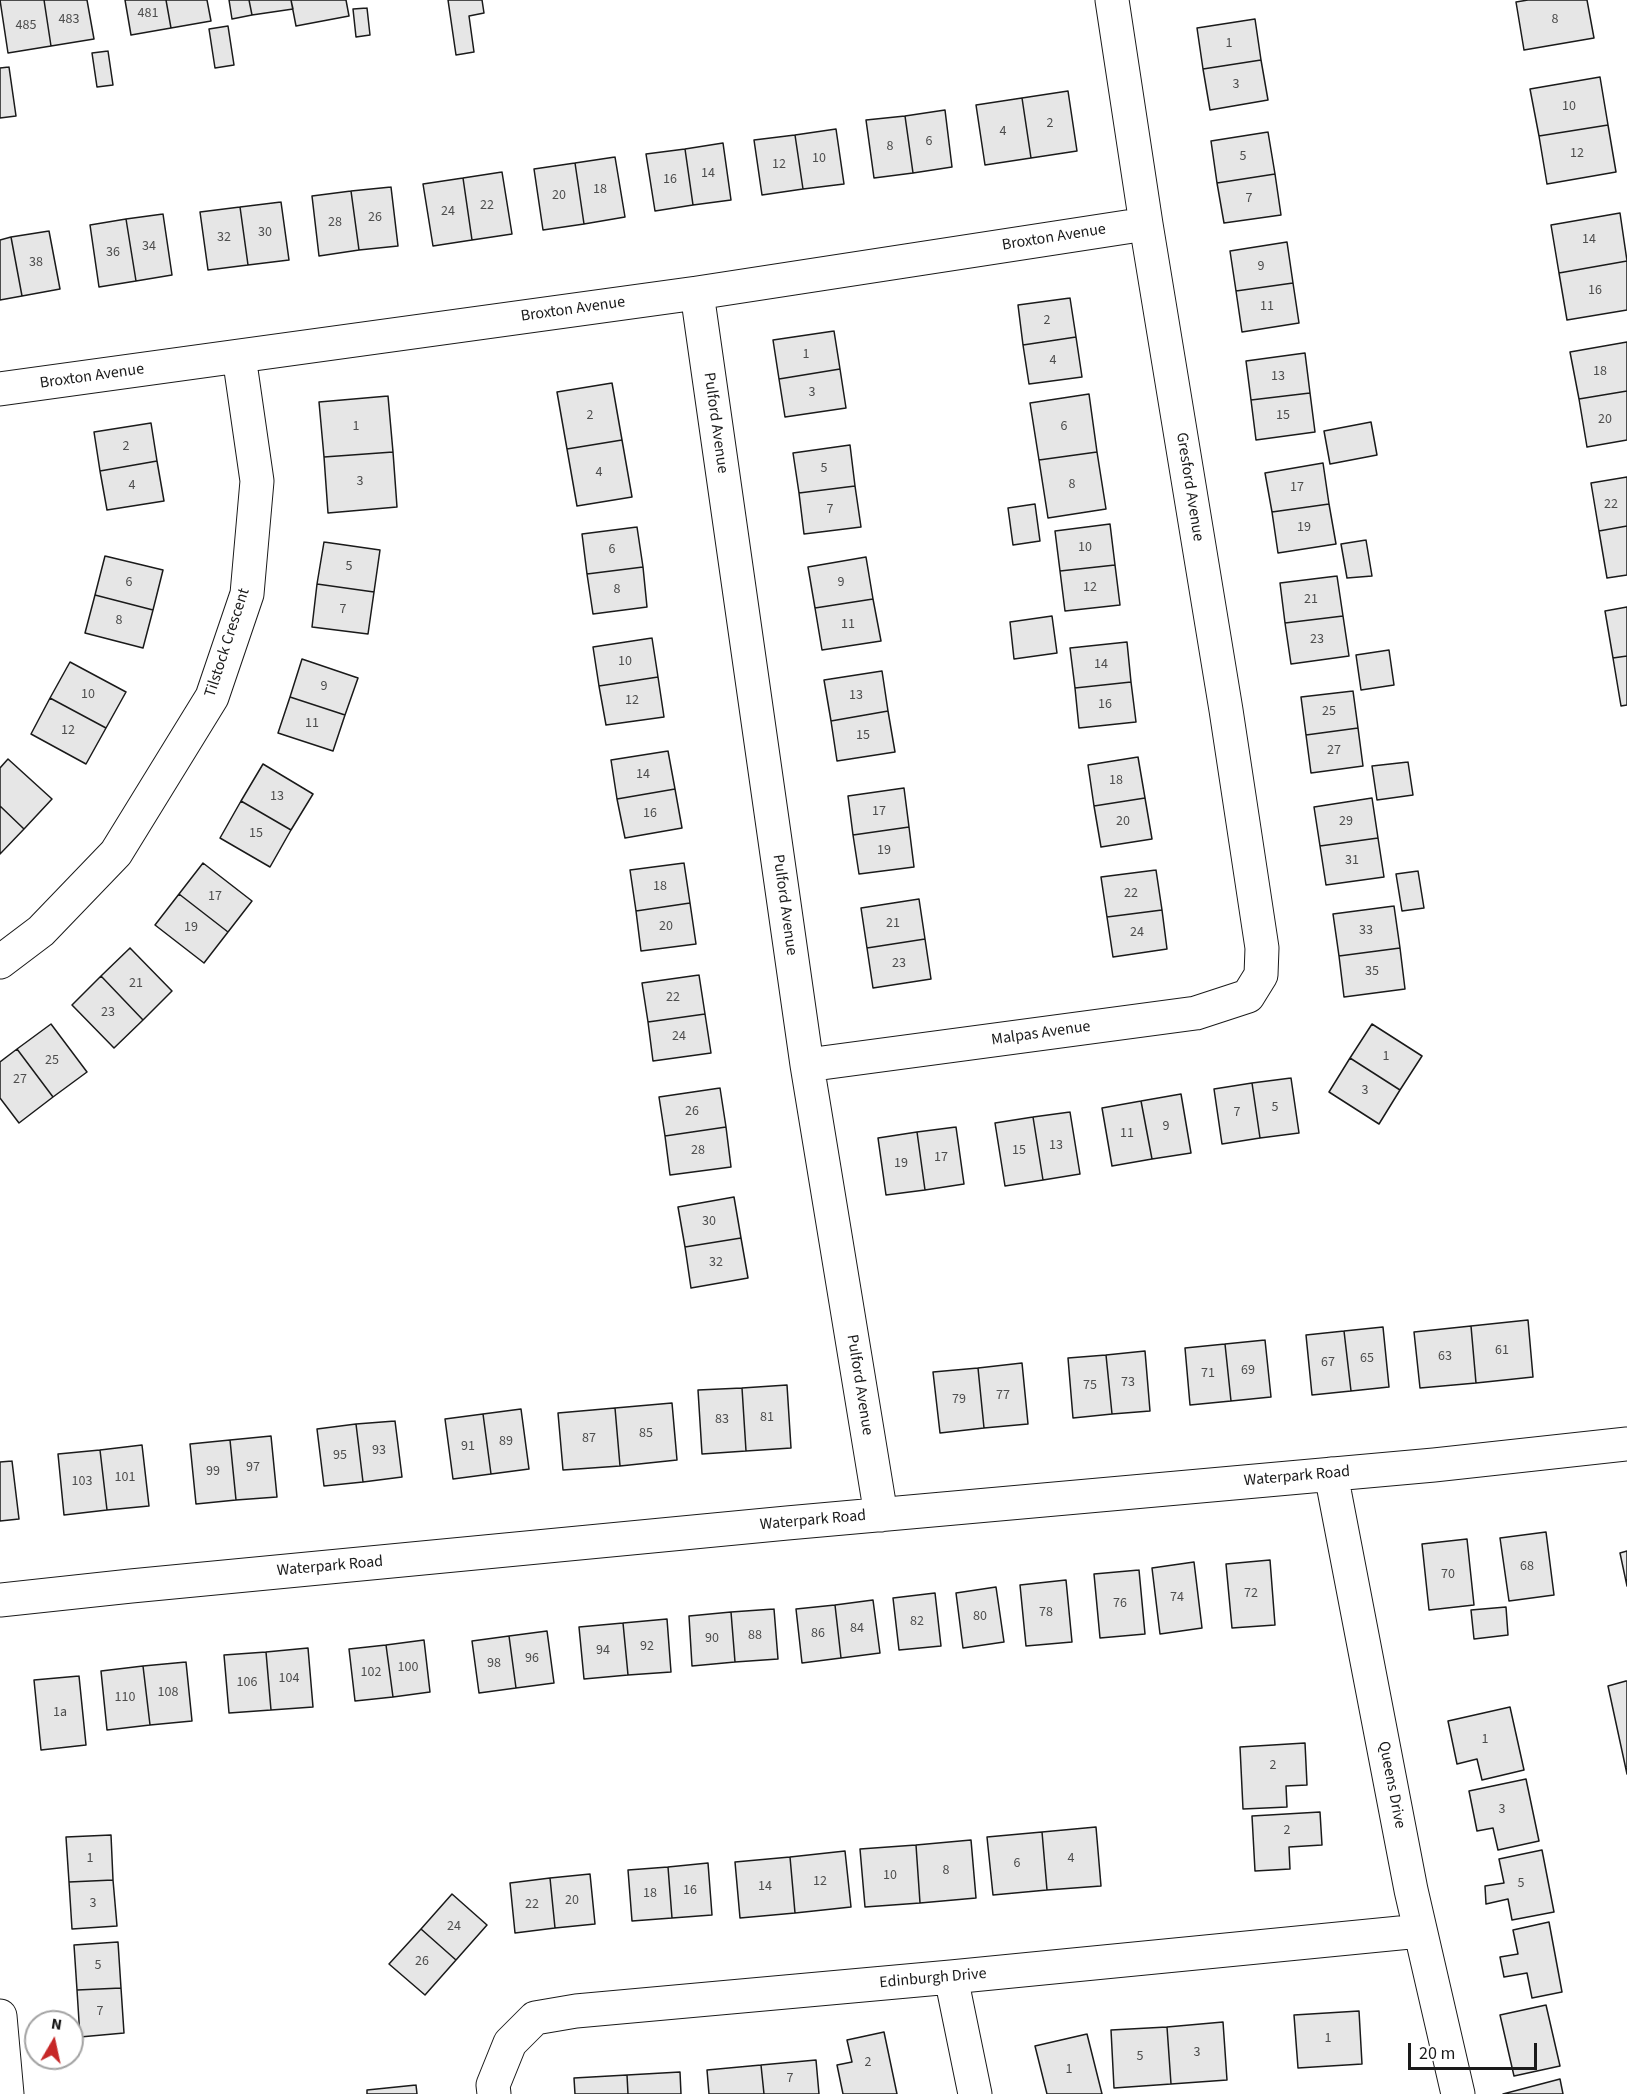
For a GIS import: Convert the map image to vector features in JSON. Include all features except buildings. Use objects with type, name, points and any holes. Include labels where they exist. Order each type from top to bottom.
[{"type":"street","name":"Gresford Avenue","points":[[1112,0],[1146,224],[1226,710],[1262,948],[1261,975]]},
{"type":"street","name":"Broxton Avenue","points":[[0,389],[697,293],[1146,224]]},
{"type":"street","name":"Pulford Avenue","points":[[697,293],[807,1065],[881,1515]]},
{"type":"street","name":"Tilstock Crescent","points":[[0,962],[41,931],[116,853],[212,697],[247,594],[257,481],[239,356]]},
{"type":"street","name":"Malpas Avenue","points":[[807,1065],[1196,1013],[1248,996],[1261,975]]},
{"type":"street","name":"Waterpark Road","points":[[0,1600],[1627,1444]]},
{"type":"street","name":"Queens Drive","points":[[1331,1474],[1411,1890],[1458,2094]]},
{"type":"street","name":"Edinburgh Drive","points":[[494,2094],[493,2085],[510,2043],[535,2018],[576,2011],[1420,1931]]},
{"type":"street","points":[[951,1977],[975,2094]]},
{"type":"street","points":[[0,2016],[7,2094]]}]
